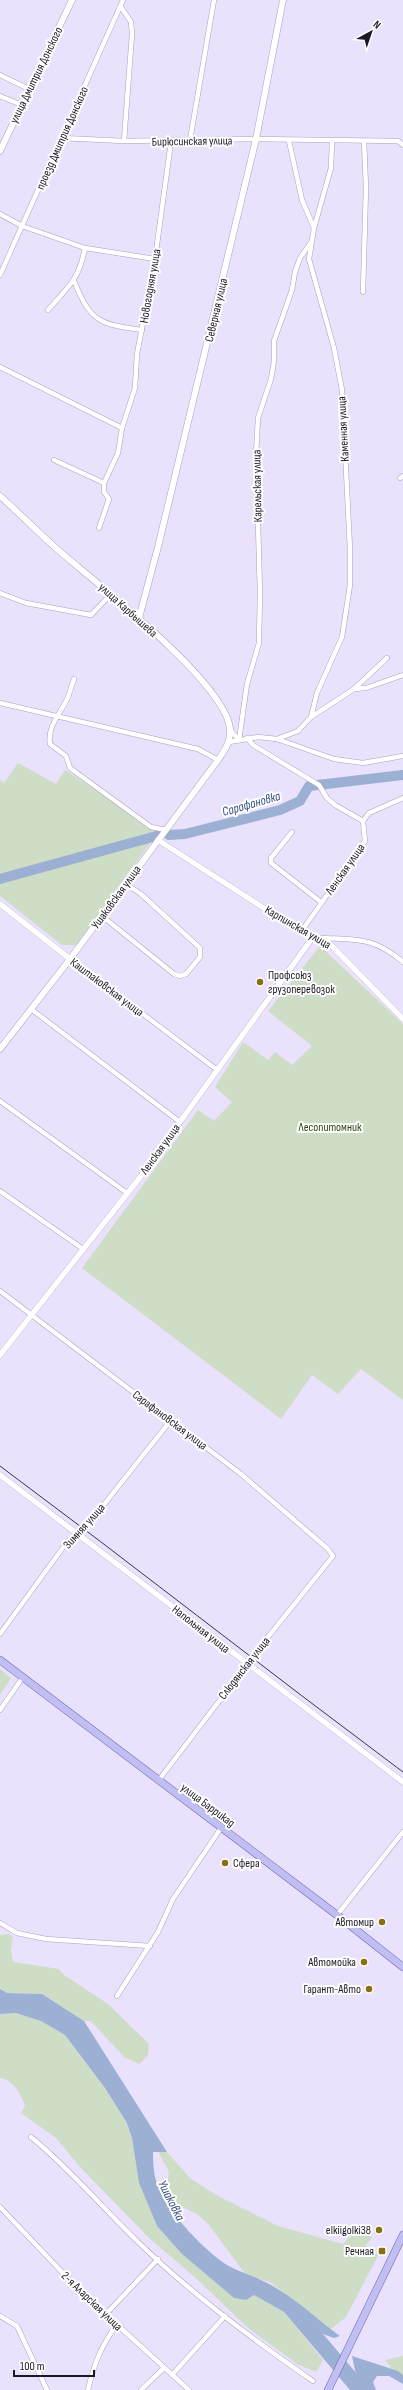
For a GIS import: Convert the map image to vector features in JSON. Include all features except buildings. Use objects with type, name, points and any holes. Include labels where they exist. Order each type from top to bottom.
[{"type":"main road","name":"улица Дмитрия Донского","points":[[0,151],[72,0]]},
{"type":"main road","name":"Северная улица","points":[[139,618],[166,516],[256,139],[283,0]]},
{"type":"main road","name":"улица Карбышева","points":[[0,496],[58,550],[139,618],[218,700],[230,729],[229,742]]},
{"type":"main road","name":"Ушаковская улица","points":[[0,1050],[126,884],[218,760],[229,742]]},
{"type":"main road","name":"улица Баррикад","points":[[0,1660],[158,1781],[402,1964]]},
{"type":"main road","points":[[328,2390],[403,2235]]},
{"type":"street","name":"проезд Дмитрия Донского","points":[[0,275],[123,0]]},
{"type":"street","points":[[190,140],[214,0]]},
{"type":"street","points":[[121,7],[131,22],[132,34],[124,142]]},
{"type":"street","points":[[0,75],[29,89]]},
{"type":"street","points":[[0,96],[22,105]]},
{"type":"street","name":"Бирюсинская улица","points":[[62,138],[124,142],[256,139],[332,142],[398,141],[403,145]]},
{"type":"street","points":[[289,141],[302,200],[314,228]]},
{"type":"street","name":"Новогодняя улица","points":[[104,483],[118,453],[122,428],[136,388],[137,354],[155,259],[171,142]]},
{"type":"street","name":"Каменная улица","points":[[311,717],[317,693],[342,637],[350,585],[342,390],[334,348],[309,259],[314,228],[331,168],[332,142]]},
{"type":"street","points":[[363,292],[366,187],[364,142]]},
{"type":"street","points":[[0,214],[22,226],[85,248],[155,259]]},
{"type":"street","name":"Карельская улица","points":[[239,740],[247,684],[259,644],[260,593],[256,454],[258,418],[271,379],[274,361],[274,341],[292,290],[295,272],[300,258],[312,241]]},
{"type":"street","points":[[48,310],[74,281],[81,268],[85,248]]},
{"type":"street","points":[[74,281],[81,298],[91,313],[107,325],[142,330]]},
{"type":"street","points":[[0,367],[122,428]]},
{"type":"street","points":[[54,460],[104,483],[104,492],[109,499],[99,528]]},
{"type":"street","points":[[0,593],[26,603],[78,614],[91,615],[111,594]]},
{"type":"street","points":[[277,739],[298,731],[311,717],[354,689],[387,658]]},
{"type":"street","points":[[354,689],[366,688],[403,675]]},
{"type":"street","points":[[74,679],[68,696],[56,716],[49,735],[50,744],[66,756],[70,768],[151,827],[166,830]]},
{"type":"street","points":[[0,703],[198,749],[218,760]]},
{"type":"street","points":[[230,729],[234,736],[239,740]]},
{"type":"street","points":[[229,742],[258,737],[277,739],[334,759],[363,763],[403,756]]},
{"type":"street","points":[[247,738],[253,745],[319,785],[327,798],[335,805],[363,821],[369,813],[403,798]]},
{"type":"street","name":"Ленская улица","points":[[301,932],[365,841],[363,821]]},
{"type":"street","points":[[292,832],[271,858],[271,863],[321,902]]},
{"type":"street","name":"Карпинская улица","points":[[158,840],[301,932],[313,937],[322,938],[334,948],[403,1019]]},
{"type":"street","points":[[102,916],[174,974],[180,976],[186,974],[200,957],[200,948],[141,894],[126,884]]},
{"type":"street","name":"Каштаковская улица","points":[[0,904],[70,959],[216,1069]]},
{"type":"street","name":"Ленская улица","points":[[0,1354],[32,1315],[180,1122],[216,1069],[313,937]]},
{"type":"street","points":[[322,938],[374,942],[403,962]]},
{"type":"street","points":[[31,1009],[180,1122]]},
{"type":"street","points":[[0,1101],[126,1193]]},
{"type":"street","points":[[0,1191],[82,1249]]},
{"type":"street","name":"Сарафановская улица","points":[[0,1291],[241,1474],[328,1549],[333,1556]]},
{"type":"street","name":"Зимняя улица","points":[[0,1634],[67,1542],[87,1526],[171,1420]]},
{"type":"street","name":"Напольная улица","points":[[0,1475],[403,1782]]},
{"type":"street","name":"Слюдянская улица","points":[[158,1781],[333,1556]]},
{"type":"street","points":[[0,1710],[23,1677]]},
{"type":"street","points":[[117,1996],[150,1946],[173,1899],[221,1828]]},
{"type":"street","points":[[337,1915],[403,1832]]},
{"type":"street","points":[[0,1923],[17,1934],[46,1939],[150,1946]]},
{"type":"street","points":[[31,2137],[63,2164],[136,2239],[158,2259],[257,2343],[313,2381]]},
{"type":"street","name":"2-я Аларская улица","points":[[0,2207],[106,2314],[188,2390]]},
{"type":"street","points":[[106,2314],[158,2259]]},
{"type":"street","points":[[0,2316],[17,2326],[47,2390]]},
{"type":"street","points":[[172,2375],[225,2316]]},
{"type":"street","points":[[88,2390],[93,2368],[100,2348],[117,2324]]},
{"type":"street","points":[[141,2390],[164,2368]]},
{"type":"green space","points":[[18,763],[56,784],[65,770],[118,804],[141,824],[158,832],[76,945],[62,945],[0,896],[0,780],[4,783]]},
{"type":"green space","name":"Лесопитомник","points":[[320,946],[403,1024],[403,1400],[361,1369],[338,1394],[312,1375],[281,1419],[82,1268],[198,1110],[214,1121],[232,1102],[215,1087],[243,1042],[268,1060],[275,1052],[292,1065],[312,1046],[268,1011]]},
{"type":"green space","points":[[0,1669],[11,1678],[0,1695]]},
{"type":"green space","points":[[9,1934],[13,1937],[11,1950],[13,1962],[59,1969],[64,1975],[108,2004],[149,2044],[148,2055],[139,2064],[124,2057],[91,2021],[84,2021],[42,1994],[7,1993],[0,1989],[0,1935]]},
{"type":"green space","points":[[16,2013],[41,2021],[65,2035],[105,2088],[127,2123],[132,2138],[139,2183],[157,2226],[182,2254],[234,2298],[254,2295],[284,2312],[323,2360],[316,2372],[297,2364],[247,2327],[197,2279],[149,2238],[80,2167],[56,2138],[21,2113],[25,2106],[19,2092],[5,2079],[0,2078],[0,2014]]},
{"type":"green space","points":[[158,2151],[167,2152],[190,2178],[216,2195],[278,2226],[343,2244],[356,2230],[372,2237],[365,2247],[379,2254],[346,2317],[331,2329],[270,2282],[246,2275],[209,2225],[197,2214],[172,2202],[166,2190],[169,2172]]},
{"type":"green space","points":[[403,2356],[403,2383],[385,2360]]},
{"type":"water","points":[[0,1989],[7,1993],[42,1994],[84,2021],[167,2152],[153,2152],[156,2182],[171,2210],[199,2242],[227,2265],[266,2282],[298,2303],[340,2336],[334,2338],[320,2333],[314,2337],[335,2361],[356,2375],[352,2356],[398,2371],[403,2375],[403,2384],[389,2376],[377,2376],[373,2382],[376,2390],[350,2390],[284,2312],[254,2295],[246,2300],[234,2298],[182,2254],[157,2226],[139,2183],[132,2138],[127,2123],[105,2088],[65,2035],[41,2021],[16,2013],[0,2014]]},
{"type":"waterway","name":"Сарафановка","points":[[169,835],[185,834],[280,810],[300,801],[309,786],[403,775]]},
{"type":"waterway","name":"Сарафановка","points":[[0,879],[160,835]]},
{"type":"waterway","name":"Ушаковка","points":[[308,2324],[364,2390]]},
{"type":"tram line","points":[[0,1466],[403,1772]]},
{"type":"place","name":"Профсоюз грузоперевозок","points":[[260,982]]},
{"type":"place","name":"Сфера","points":[[225,1863]]},
{"type":"place","name":"Автомир","points":[[382,1922]]},
{"type":"place","name":"Автомойка","points":[[364,1962]]},
{"type":"place","name":"Гарант-Авто","points":[[369,1989]]},
{"type":"place","name":"elkiigolki38","points":[[379,2230]]},
{"type":"place","name":"Речная","points":[[382,2251]]}]
